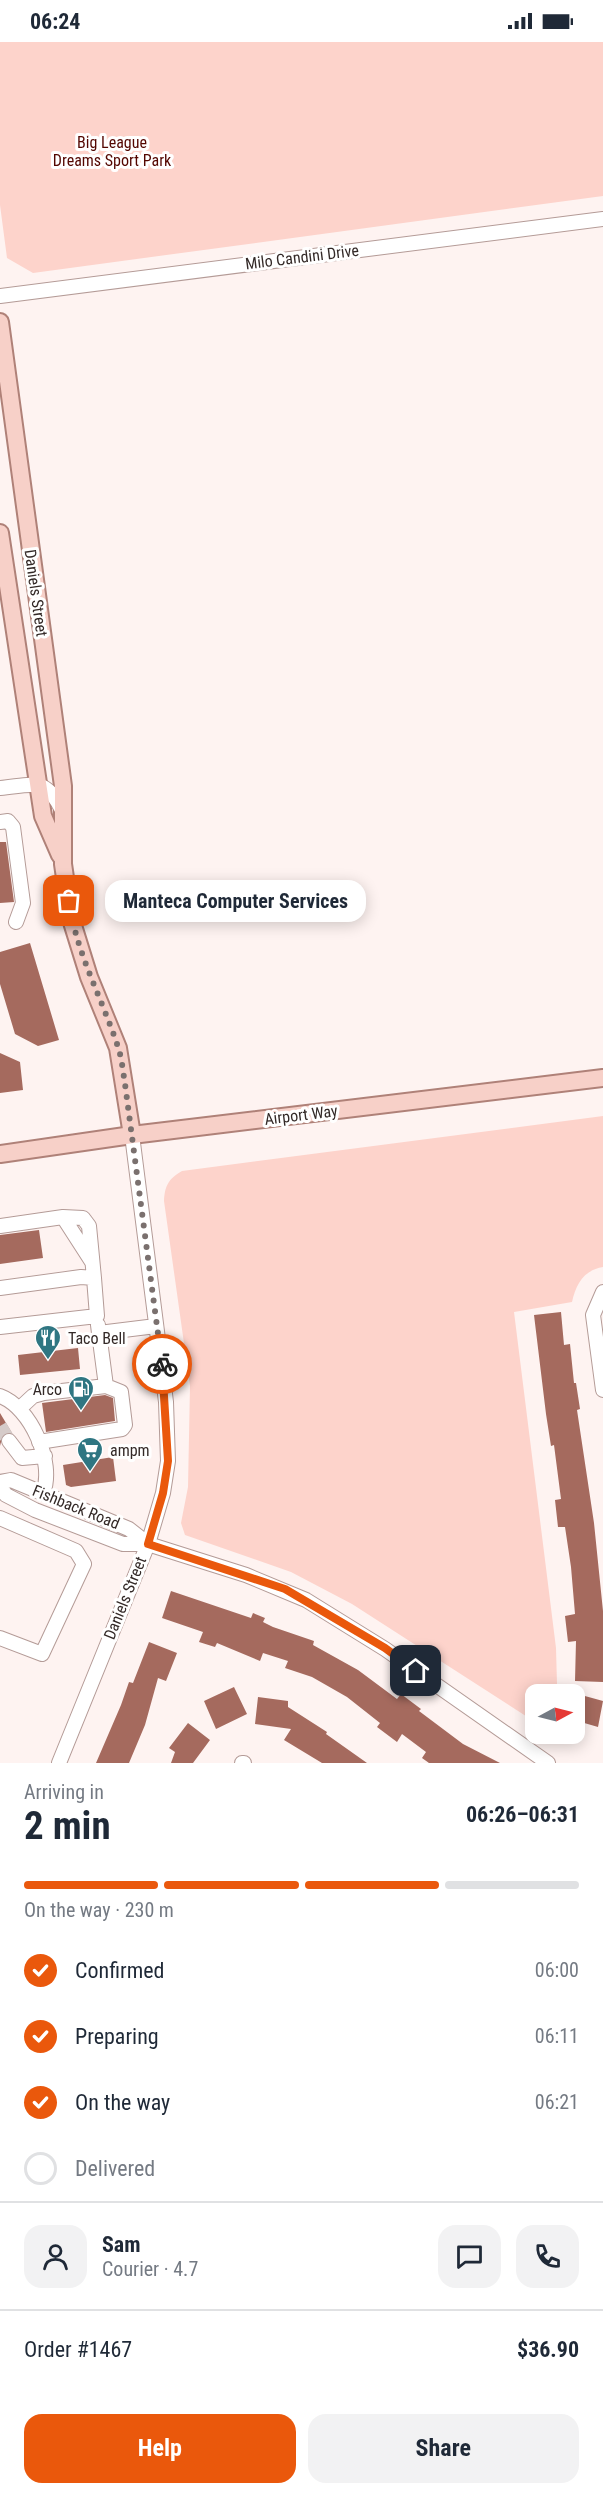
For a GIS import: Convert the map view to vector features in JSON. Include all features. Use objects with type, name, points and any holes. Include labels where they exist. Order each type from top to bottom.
[{"type":"main road","name":"Daniels Street","points":[[0,322],[61,774],[63,864],[71,919],[89,977],[118,1048],[132,1135]]},
{"type":"main road","name":"Daniels Street","points":[[0,533],[4,578],[43,816],[63,864]]},
{"type":"main road","name":"Airport Way","points":[[0,1154],[132,1135],[603,1078]]},
{"type":"street","name":"Milo Candini Drive","points":[[0,296],[603,219]]},
{"type":"street","points":[[0,788],[38,784],[54,793],[63,811]]},
{"type":"street","points":[[0,822],[8,821],[13,827],[23,903],[16,922]]},
{"type":"street","name":"Daniels Street","points":[[59,1763],[148,1544],[163,1493],[170,1447],[132,1135]]},
{"type":"street","points":[[0,1226],[63,1217],[83,1218],[89,1226],[106,1386]]},
{"type":"street","points":[[0,1288],[81,1277],[94,1278]]},
{"type":"street","points":[[603,1292],[593,1315],[603,1390]]},
{"type":"street","points":[[0,1328],[97,1316]]},
{"type":"street","points":[[99,1333],[156,1326]]},
{"type":"street","points":[[19,1408],[33,1396],[44,1393],[106,1386],[121,1392],[125,1425],[122,1429],[39,1442]]},
{"type":"street","points":[[0,1396],[19,1408],[39,1442],[45,1456],[49,1477],[43,1493]]},
{"type":"street","points":[[9,1441],[22,1458],[45,1456]]},
{"type":"street","name":"Fishback Road","points":[[0,1482],[11,1480],[129,1529],[148,1544]]},
{"type":"street","name":"Fishback Road","points":[[0,1487],[6,1495],[35,1510],[123,1544],[148,1544],[246,1575],[306,1600],[385,1648],[548,1763]]},
{"type":"street","points":[[27,1530],[35,1510]]},
{"type":"street","points":[[0,1518],[76,1551],[84,1564],[42,1654],[0,1638]]},
{"type":"green space","name":"Big League Dreams Sport Park","points":[[0,42],[603,42],[603,196],[33,273],[7,258],[0,205]]},
{"type":"green space","points":[[603,1116],[603,1267],[591,1271],[582,1279],[572,1302],[514,1312],[556,1648],[557,1684],[525,1684],[525,1715],[352,1604],[291,1572],[185,1535],[181,1523],[188,1487],[190,1386],[164,1201],[166,1187],[170,1180],[182,1171]]},
{"type":"building","points":[[0,842],[6,842],[14,902],[0,903]]},
{"type":"building","points":[[30,943],[59,1040],[38,1046],[15,1034],[0,984],[0,952]]},
{"type":"building","points":[[0,1053],[20,1062],[23,1090],[0,1093]]},
{"type":"building","points":[[39,1230],[43,1258],[0,1264],[0,1235]]},
{"type":"building","points":[[561,1312],[564,1345],[570,1344],[574,1383],[576,1383],[580,1409],[577,1410],[594,1523],[603,1611],[603,1682],[575,1681],[576,1641],[568,1642],[565,1616],[575,1614],[571,1567],[565,1527],[558,1527],[555,1500],[561,1499],[554,1445],[551,1446],[546,1414],[534,1315]]},
{"type":"building","points":[[78,1348],[80,1369],[20,1375],[18,1355]]},
{"type":"building","name":"Arco","points":[[105,1395],[113,1398],[115,1421],[46,1432],[42,1403]]},
{"type":"building","points":[[0,1413],[12,1433],[3,1434],[0,1446]]},
{"type":"building","name":"ampm","points":[[113,1457],[116,1481],[71,1487],[66,1485],[63,1465]]},
{"type":"building","points":[[171,1591],[251,1618],[253,1613],[265,1618],[263,1622],[273,1627],[314,1641],[313,1645],[358,1670],[397,1699],[401,1694],[421,1709],[419,1711],[463,1744],[500,1763],[429,1763],[422,1758],[426,1752],[402,1734],[397,1742],[377,1727],[380,1723],[347,1697],[312,1677],[285,1668],[288,1661],[263,1653],[260,1661],[217,1643],[215,1647],[199,1642],[203,1632],[162,1618]]},
{"type":"building","points":[[149,1642],[177,1653],[166,1681],[158,1678],[145,1725],[129,1763],[96,1763],[129,1682],[133,1683]]},
{"type":"building","points":[[234,1687],[247,1714],[216,1729],[204,1701]]},
{"type":"building","points":[[585,1696],[603,1701],[598,1727],[585,1723]]},
{"type":"building","points":[[258,1697],[288,1701],[288,1707],[327,1732],[326,1734],[367,1763],[322,1763],[284,1740],[291,1729],[255,1724]]},
{"type":"building","points":[[188,1723],[210,1740],[193,1763],[171,1763],[175,1752],[169,1748]]},
{"type":"tunnel","points":[[0,1426],[9,1441]]},
{"type":"way so far","points":[[69,901],[71,919],[89,977],[118,1048],[125,1084],[162,1364]]},
{"type":"place","name":"Manteca Computer Services","points":[[69,901]]},
{"type":"place","name":"Taco Bell","points":[[48,1361]]},
{"type":"place","name":"Arco","points":[[81,1412]]},
{"type":"place","name":"ampm","points":[[90,1473]]},
{"type":"route","points":[[162,1364],[170,1447],[163,1493],[148,1544],[285,1589],[385,1648],[416,1671]]}]
